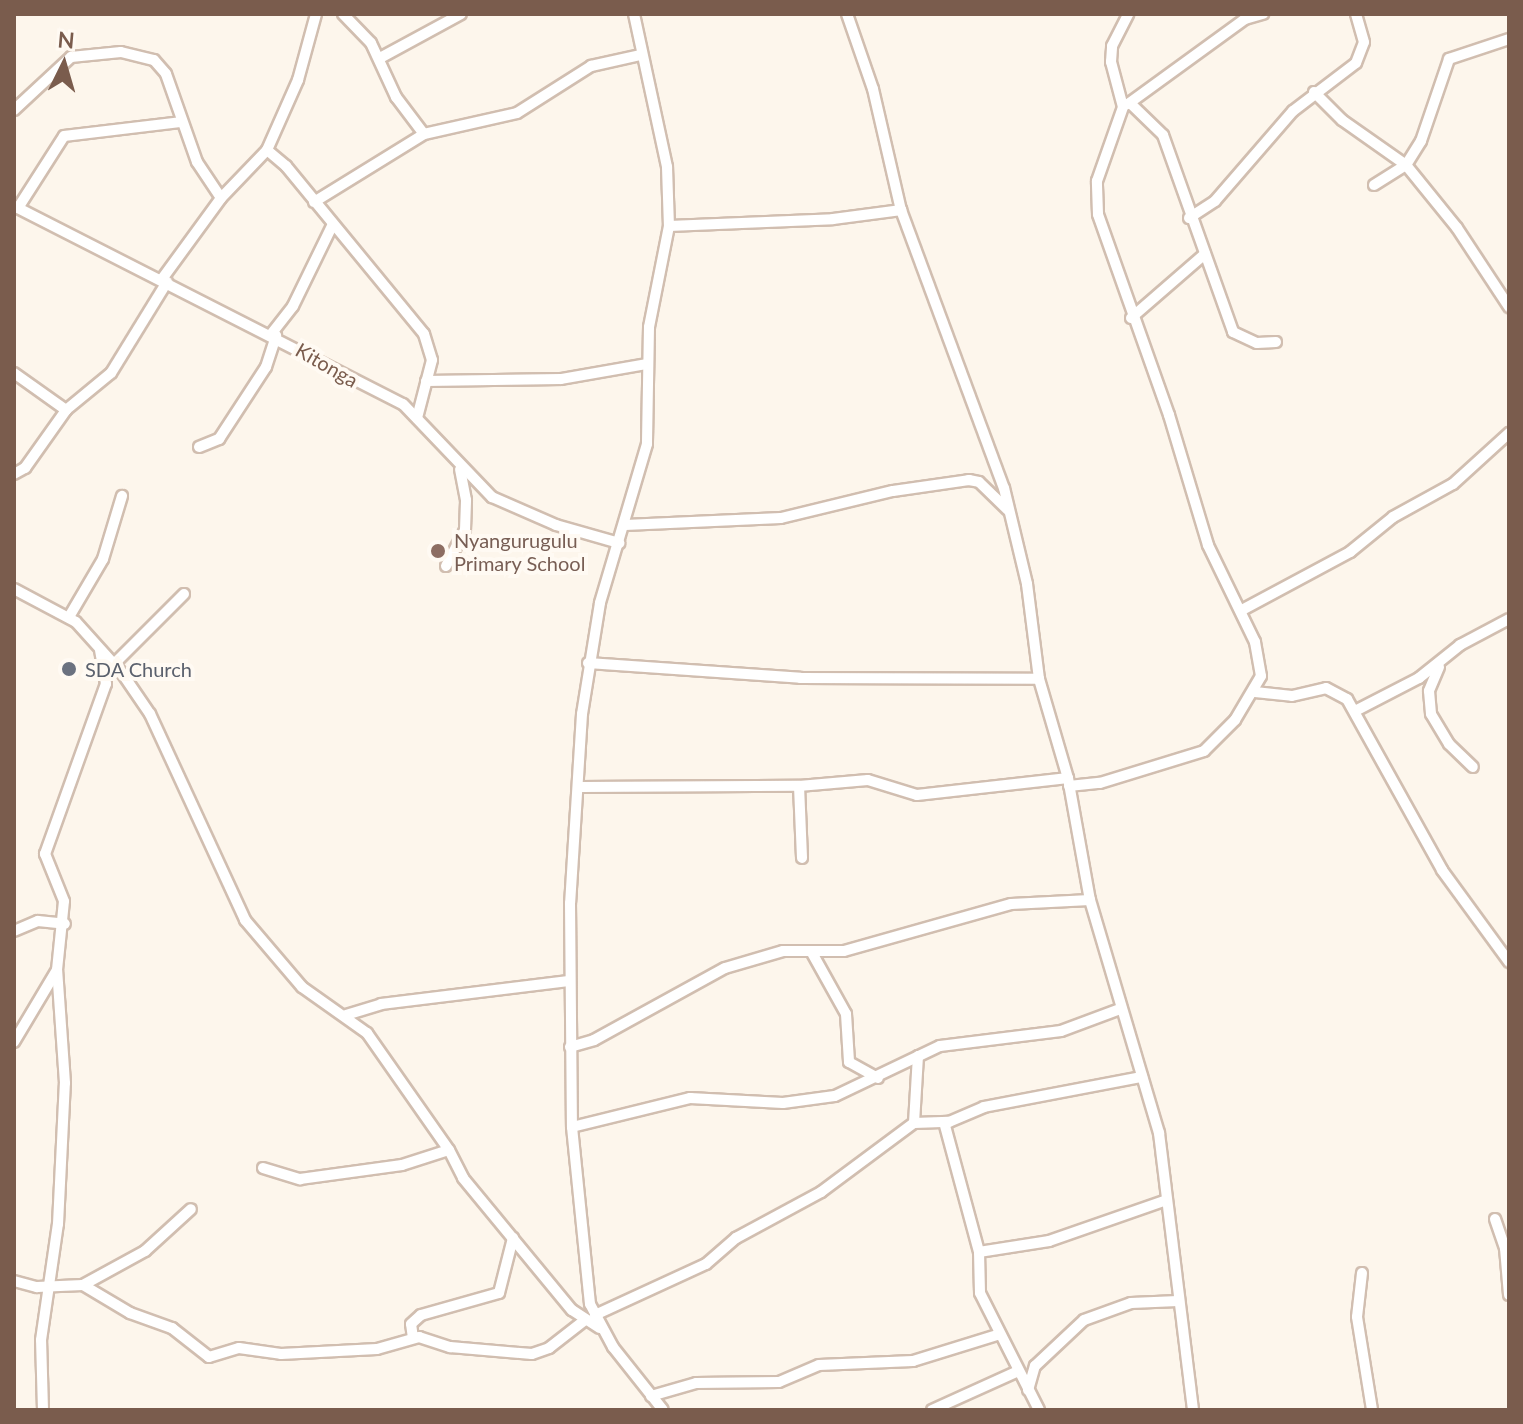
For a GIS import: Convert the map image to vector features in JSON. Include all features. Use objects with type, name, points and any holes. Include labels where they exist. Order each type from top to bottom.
[{"type":"street","points":[[14,474],[25,468],[66,410],[111,373],[165,281],[221,198],[267,150],[298,80],[316,14]]},
{"type":"street","points":[[343,14],[380,58],[396,97],[424,134]]},
{"type":"street","points":[[380,58],[461,14]]},
{"type":"street","points":[[590,1318],[572,1127],[569,981],[588,663],[647,444],[647,364],[669,226],[667,167],[640,55],[634,14]]},
{"type":"street","points":[[847,14],[873,89],[901,210],[1009,512],[1027,584],[1039,679],[1069,782],[1090,900],[1159,1133],[1164,1201],[1193,1410]]},
{"type":"street","points":[[1128,14],[1112,46],[1111,62],[1126,105],[1163,135],[1189,218],[1233,332],[1257,343],[1276,342]]},
{"type":"street","points":[[581,787],[799,786],[868,780],[917,795],[1069,782],[1100,783],[1204,751],[1255,692],[1261,667],[1242,610],[1208,545],[1166,404],[1131,318],[1096,192],[1126,105],[1238,24],[1263,14]]},
{"type":"street","points":[[1189,218],[1215,201],[1269,133],[1314,92],[1360,58],[1364,42],[1356,14]]},
{"type":"street","points":[[1374,185],[1406,165],[1421,141],[1449,59],[1509,39]]},
{"type":"street","points":[[14,110],[71,57],[121,52],[160,65],[197,162],[221,198]]},
{"type":"street","points":[[314,202],[424,134],[517,113],[591,66],[640,55]]},
{"type":"street","points":[[1314,92],[1342,120],[1406,165],[1457,228],[1509,307]]},
{"type":"street","points":[[16,207],[64,136],[182,122]]},
{"type":"street","points":[[267,150],[424,334],[432,360],[417,418]]},
{"type":"street","name":"Kitonga","points":[[16,207],[274,335],[350,381],[403,404],[477,486],[522,512],[619,543]]},
{"type":"street","points":[[669,226],[833,219],[901,210]]},
{"type":"street","points":[[199,447],[219,439],[266,367],[274,335],[293,306],[332,226]]},
{"type":"street","points":[[1131,318],[1205,254]]},
{"type":"street","points":[[426,381],[561,379],[647,364]]},
{"type":"street","points":[[14,373],[66,410]]},
{"type":"street","points":[[1242,610],[1350,552],[1393,517],[1453,484],[1509,433]]},
{"type":"street","points":[[446,566],[466,517],[458,464]]},
{"type":"street","points":[[625,525],[781,518],[893,491],[969,480],[986,487],[1009,512]]},
{"type":"street","points":[[69,617],[103,559],[122,496]]},
{"type":"street","points":[[14,589],[69,617],[114,664],[150,714],[245,920],[302,987],[346,1015],[367,1033],[449,1150],[463,1178],[513,1238],[601,1328],[663,1410]]},
{"type":"street","points":[[114,664],[184,594]]},
{"type":"street","points":[[1357,710],[1439,665],[1460,645],[1509,619]]},
{"type":"street","points":[[43,1410],[45,1287],[58,1224],[65,1083],[57,970],[65,924],[64,901],[46,847],[106,684],[98,645]]},
{"type":"street","points":[[588,663],[800,678],[1039,679]]},
{"type":"street","points":[[1439,665],[1429,691],[1431,714],[1449,744],[1473,767]]},
{"type":"street","points":[[1255,692],[1292,696],[1326,688],[1357,710],[1442,870],[1509,962]]},
{"type":"street","points":[[799,786],[802,858]]},
{"type":"street","points":[[570,1047],[594,1040],[725,968],[783,951],[863,947],[1011,904],[1090,900]]},
{"type":"street","points":[[14,931],[38,921],[65,924]]},
{"type":"street","points":[[811,951],[846,1014],[849,1062],[878,1078]]},
{"type":"street","points":[[14,1042],[57,970]]},
{"type":"street","points":[[346,1015],[381,1004],[569,981]]},
{"type":"street","points":[[572,1127],[690,1098],[783,1103],[835,1096],[878,1078],[918,1056],[960,1043],[1061,1031],[1120,1009]]},
{"type":"street","points":[[914,1123],[918,1056]]},
{"type":"street","points":[[83,1285],[172,1328],[209,1357],[239,1348],[281,1354],[377,1349],[413,1338],[450,1347],[532,1354],[549,1348],[590,1318],[706,1264],[736,1238],[821,1192],[914,1123],[944,1122],[984,1107],[1142,1077]]},
{"type":"street","points":[[944,1122],[979,1252],[978,1286],[997,1335],[1039,1410]]},
{"type":"street","points":[[263,1168],[300,1179],[402,1165],[449,1150]]},
{"type":"street","points":[[979,1252],[1049,1241],[1164,1201]]},
{"type":"street","points":[[14,1281],[45,1287],[83,1285],[157,1242],[191,1209]]},
{"type":"street","points":[[1495,1219],[1507,1248],[1509,1295]]},
{"type":"street","points":[[413,1338],[411,1324],[421,1315],[499,1293],[513,1238]]},
{"type":"street","points":[[1362,1273],[1358,1323],[1372,1410]]},
{"type":"street","points":[[1028,1390],[1035,1366],[1084,1320],[1131,1303],[1178,1301]]},
{"type":"street","points":[[651,1396],[696,1383],[779,1382],[819,1365],[913,1361],[997,1335]]},
{"type":"street","points":[[932,1410],[1016,1372]]},
{"type":"place","name":"Nyangurugulu Primary School","points":[[438,551]]},
{"type":"place","name":"SDA Church","points":[[69,669]]}]
